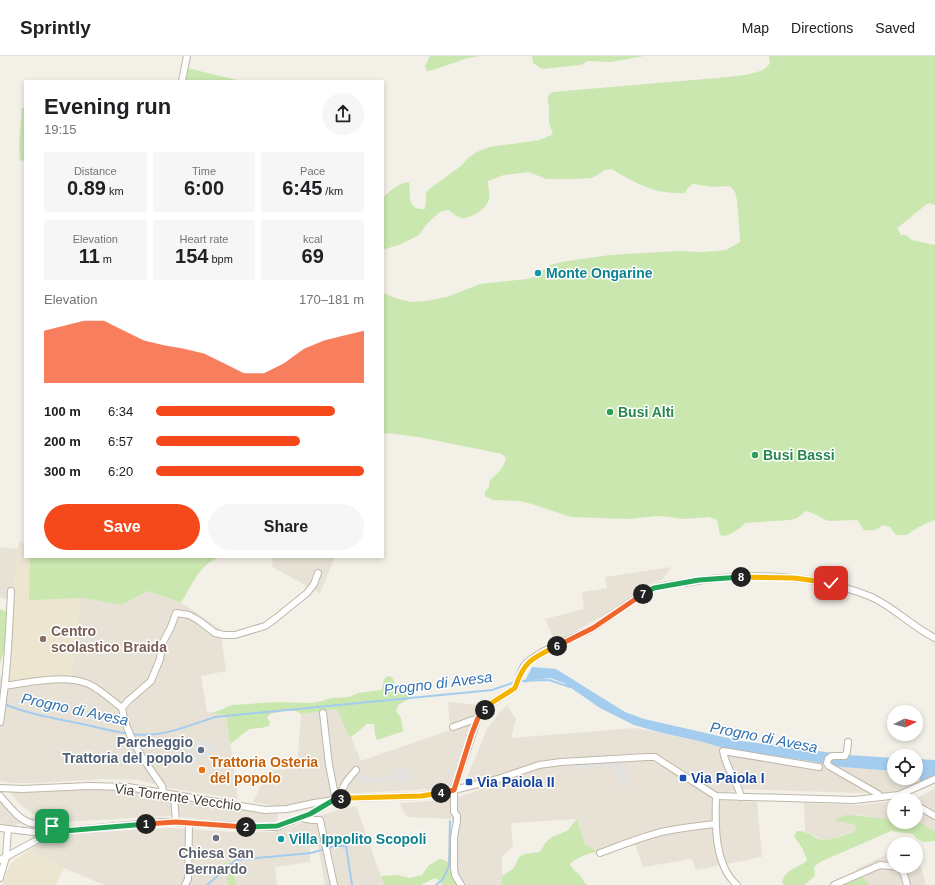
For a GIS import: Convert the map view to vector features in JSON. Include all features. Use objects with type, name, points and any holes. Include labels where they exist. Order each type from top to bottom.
[{"type":"street","points":[[182,80],[188,56]]},
{"type":"street","points":[[122,708],[151,681],[160,659],[162,644],[176,613],[189,615],[215,633],[235,635],[265,626],[276,618],[307,593],[314,584],[318,573]]},
{"type":"street","points":[[461,885],[455,875],[454,867],[454,837],[457,816],[454,812],[454,790],[478,718],[493,702],[515,688],[525,665],[540,654],[593,628],[635,599],[654,588],[699,580],[745,576],[794,578],[831,583],[870,596],[896,611],[922,632],[935,638]]},
{"type":"street","points":[[0,722],[9,649],[11,591]]},
{"type":"street","points":[[5,686],[53,680],[71,680],[87,683],[122,708],[132,738],[162,786],[164,792]]},
{"type":"street","points":[[323,713],[329,765],[336,800]]},
{"type":"street","points":[[453,727],[478,718]]},
{"type":"street","points":[[848,742],[845,756],[832,756],[828,759],[827,763],[832,769],[873,791],[880,797]]},
{"type":"street","points":[[741,797],[739,788],[725,762],[723,751],[819,767]]},
{"type":"street","name":"Via Torrente Vecchio","points":[[0,788],[22,789],[89,786],[128,787],[265,810],[287,809],[314,803],[350,798],[421,796],[454,790],[498,779],[539,765],[561,762],[647,757],[654,758],[664,763],[716,796]]},
{"type":"street","points":[[0,828],[52,832],[176,822],[249,828],[277,826],[302,818],[336,800],[347,780],[356,770]]},
{"type":"street","points":[[904,793],[935,779]]},
{"type":"street","points":[[174,795],[176,822]]},
{"type":"street","points":[[0,796],[16,814],[26,821],[50,825],[52,832]]},
{"type":"street","points":[[737,885],[732,881],[721,859],[715,824],[716,796],[854,800],[887,796]]},
{"type":"street","points":[[923,809],[935,816]]},
{"type":"street","points":[[302,818],[320,820],[334,885]]},
{"type":"street","points":[[186,885],[188,879],[189,823]]},
{"type":"street","points":[[600,853],[640,838],[665,831],[715,824]]},
{"type":"street","points":[[0,878],[8,829]]},
{"type":"street","points":[[3,858],[52,832]]},
{"type":"street","points":[[834,885],[880,865],[899,867],[904,874],[907,885]]},
{"type":"shaded area","name":"Centro scolastico Braida","points":[[19,541],[24,544],[24,558],[64,558],[84,566],[72,678],[9,683],[12,601]]},
{"type":"shaded area","points":[[0,547],[24,550],[30,600],[83,598],[121,605],[148,591],[185,605],[220,629],[226,671],[201,676],[207,712],[226,715],[238,799],[169,788],[139,780],[105,779],[38,783],[12,783],[0,781],[0,677],[12,676],[10,600],[0,597]]},
{"type":"shaded area","points":[[273,558],[335,558],[320,593],[272,567]]},
{"type":"shaded area","points":[[672,567],[662,580],[649,584],[610,612],[555,642],[545,619],[584,609],[582,592],[607,588],[605,577]]},
{"type":"shaded area","points":[[448,702],[492,706],[479,723],[453,785],[431,789],[349,793],[282,808],[253,802],[268,771],[297,768],[301,714],[338,708],[361,761],[450,730]]},
{"type":"shaded area","points":[[507,705],[516,719],[511,738],[635,728],[699,741],[727,749],[842,767],[887,770],[887,785],[914,785],[896,793],[739,789],[723,794],[714,791],[663,758],[643,753],[576,758],[526,768],[478,782],[465,782],[487,729]]},
{"type":"shaded area","name":"Parcheggio Trattoria del popolo","points":[[210,739],[216,752],[194,762],[186,747]]},
{"type":"shaded area","points":[[650,759],[716,800],[757,802],[762,857],[696,870],[692,859],[643,867],[635,844],[602,854],[585,845],[577,819],[511,823],[513,845],[502,857],[502,885],[461,885],[453,872],[452,819],[407,817],[399,803],[433,801],[458,797],[537,769],[565,764]]},
{"type":"shaded area","points":[[623,761],[630,782],[621,787],[615,769],[612,766],[573,769],[573,765]]},
{"type":"shaded area","points":[[391,770],[409,770],[410,781],[364,783],[354,775],[358,771],[369,777],[392,776]]},
{"type":"shaded area","points":[[95,784],[261,808],[261,813],[278,814],[277,822],[242,823],[170,816],[59,822],[33,814],[22,806],[9,792],[13,790]]},
{"type":"shaded area","points":[[935,789],[935,832],[923,824],[923,795]]},
{"type":"shaded area","points":[[0,797],[27,821],[13,826],[0,823]]},
{"type":"shaded area","points":[[887,802],[887,819],[859,815],[840,823],[853,823],[857,826],[853,833],[844,834],[830,840],[822,840],[805,831],[804,803],[858,805]]},
{"type":"shaded area","points":[[356,806],[384,885],[325,885],[318,846],[310,847],[310,862],[275,867],[277,885],[237,885],[232,863],[225,863],[228,885],[104,885],[64,868],[29,850],[58,834],[171,828],[233,832],[273,832],[289,828],[338,810]]},
{"type":"shaded area","points":[[29,850],[64,868],[56,885],[2,885],[10,864]]},
{"type":"shaded area","points":[[887,854],[887,873],[923,873],[926,885],[870,885],[856,869]]},
{"type":"green space","points":[[430,56],[480,56],[426,71],[425,66]]},
{"type":"green space","points":[[532,56],[644,56],[611,62],[587,61],[581,65],[542,69],[533,63]]},
{"type":"green space","points":[[769,56],[935,56],[935,205],[929,203],[897,228],[901,235],[906,235],[912,240],[935,245],[935,520],[920,526],[907,535],[896,535],[890,527],[882,525],[874,530],[864,530],[857,520],[828,521],[806,511],[797,518],[790,520],[745,523],[739,529],[726,536],[720,535],[717,520],[709,517],[685,519],[658,516],[628,519],[571,517],[532,504],[519,501],[493,500],[485,496],[485,491],[489,488],[490,481],[500,471],[504,464],[506,458],[502,454],[418,437],[384,433],[384,293],[411,302],[426,301],[447,297],[480,284],[534,277],[550,265],[561,262],[610,255],[726,250],[740,242],[737,200],[735,192],[730,186],[713,187],[693,184],[685,193],[665,192],[638,184],[612,169],[605,170],[592,178],[575,179],[546,179],[529,172],[504,175],[488,181],[488,202],[476,213],[469,217],[461,218],[449,210],[442,211],[426,225],[419,235],[401,244],[384,250],[384,197],[386,195],[398,185],[409,182],[412,204],[419,209],[425,209],[426,193],[429,189],[461,166],[469,157],[477,152],[489,147],[540,140],[553,134],[549,123],[548,101],[548,96],[552,92],[745,75],[762,70],[770,63]]},
{"type":"green space","points":[[187,68],[237,80],[184,80]]},
{"type":"green space","points":[[22,108],[24,108],[24,160],[20,161],[19,144]]},
{"type":"green space","points":[[30,558],[218,558],[207,564],[197,576],[181,603],[148,591],[121,605],[83,598],[29,600]]},
{"type":"green space","points":[[0,609],[7,612],[6,645],[0,663]]},
{"type":"green space","points":[[390,676],[393,679],[397,690],[408,695],[409,699],[398,705],[396,711],[401,718],[403,732],[377,740],[374,724],[367,724],[350,738],[337,709],[301,714],[290,710],[270,714],[267,718],[270,722],[269,726],[249,729],[230,744],[226,715],[210,713],[232,705],[277,702],[311,703],[331,698],[349,697],[358,693],[382,690],[384,680],[386,677]]},
{"type":"green space","points":[[845,815],[887,818],[887,829],[923,829],[923,824],[935,832],[935,841],[924,842],[923,837],[916,837],[912,834],[891,831],[820,862],[814,867],[815,876],[804,885],[784,885],[782,883],[786,874],[807,860],[802,848],[794,836],[797,831],[809,833],[821,840],[824,840],[853,833],[857,826],[834,820]]},
{"type":"green space","points":[[577,819],[585,845],[597,851],[579,857],[570,864],[587,885],[502,885],[502,876],[513,869],[520,856],[540,852],[546,842],[552,837],[567,831]]},
{"type":"green space","points":[[439,859],[448,862],[451,865],[456,872],[461,885],[442,885],[440,881],[435,878],[421,885],[384,885],[381,876],[397,875],[410,878],[422,875],[428,866]]},
{"type":"green space","points":[[224,863],[232,863],[232,869],[237,885],[228,885]]},
{"type":"green space","points":[[860,874],[870,885],[835,885],[843,878]]},
{"type":"water","points":[[532,667],[556,669],[625,712],[644,719],[741,741],[848,755],[887,758],[887,770],[842,767],[727,749],[634,725],[600,708],[564,683],[550,678],[533,680],[524,683]]},
{"type":"water","points":[[923,759],[935,760],[935,776],[923,781]]},
{"type":"waterway","name":"Progno di Avesa","points":[[519,681],[549,680],[570,687]]},
{"type":"waterway","name":"Progno di Avesa","points":[[4,704],[35,714],[113,731],[148,735],[186,727],[215,717],[492,690],[515,682]]},
{"type":"waterway","points":[[436,885],[443,879],[449,866],[450,821]]},
{"type":"waterway","points":[[207,885],[236,860],[311,853],[335,846],[346,846],[352,885]]},
{"type":"place","name":"Monte Ongarine","points":[[538,273]]},
{"type":"place","name":"Busi Alti","points":[[610,412]]},
{"type":"place","name":"Busi Bassi","points":[[755,455]]},
{"type":"place","name":"Centro scolastico Braida","points":[[43,639]]},
{"type":"place","name":"Parcheggio Trattoria del popolo","points":[[201,750]]},
{"type":"place","name":"Trattoria Osteria del popolo","points":[[202,770]]},
{"type":"place","name":"Via Paiola I","points":[[683,778]]},
{"type":"place","name":"Via Paiola II","points":[[469,782]]},
{"type":"place","name":"Chiesa San Bernardo","points":[[216,838]]},
{"type":"place","name":"Villa Ippolito Scopoli","points":[[281,839]]},
{"type":"route","points":[[52,826],[52,832],[162,822],[249,828],[277,826],[310,814],[332,801],[340,799],[421,796],[454,790],[478,718],[493,702],[515,688],[525,665],[540,654],[593,628],[635,599],[654,588],[699,580],[745,576],[794,578],[831,583]]}]
